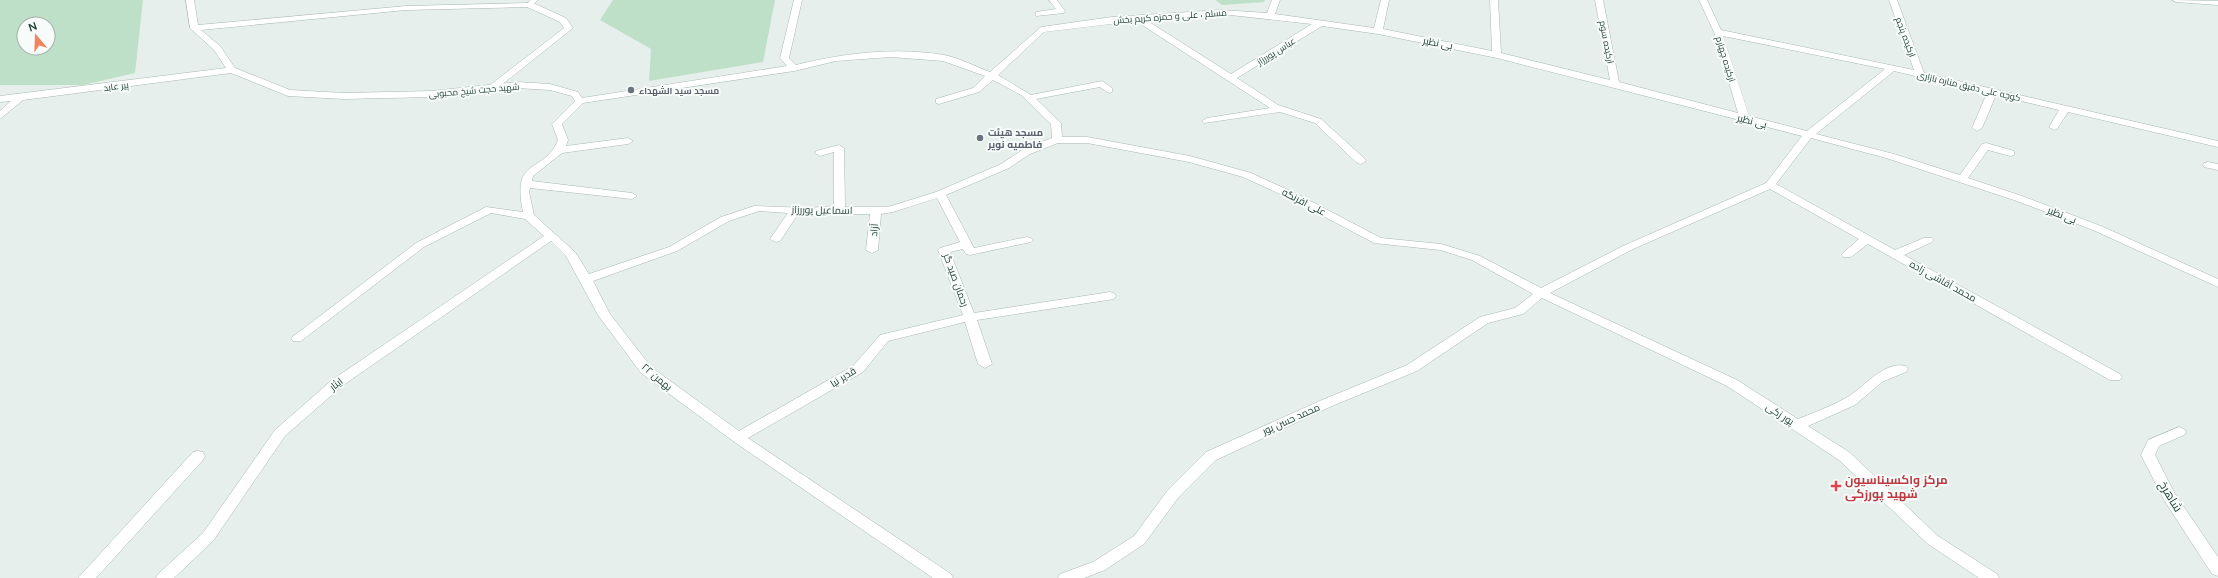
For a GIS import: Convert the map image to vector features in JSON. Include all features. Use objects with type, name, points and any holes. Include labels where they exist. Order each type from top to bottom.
[{"type":"street","points":[[190,0],[194,28],[217,48],[232,70]]},
{"type":"street","points":[[794,68],[784,58],[798,0]]},
{"type":"street","points":[[1039,14],[1061,11],[1053,0]]},
{"type":"street","points":[[1270,16],[1276,0]]},
{"type":"street","points":[[1378,31],[1385,0]]},
{"type":"street","points":[[1494,0],[1497,55]]},
{"type":"street","name":"ارکیده سوم","points":[[1600,0],[1615,84]]},
{"type":"street","name":"ارکیده چهارم","points":[[1703,0],[1718,32],[1745,119]]},
{"type":"street","name":"ارکیده پنجم","points":[[1893,0],[1920,74]]},
{"type":"street","points":[[2176,0],[2218,2]]},
{"type":"street","points":[[194,28],[406,8],[532,3],[563,20],[569,28],[492,88]]},
{"type":"street","name":"مسلم ، علی و حمزه کریم بخش","points":[[939,101],[976,90],[993,76],[1041,30],[1137,18],[1221,12],[1270,16]]},
{"type":"street","name":"بی نظیر","points":[[1270,16],[1378,31],[1497,55],[1615,84],[1890,156],[2018,198],[2097,228],[2218,283]]},
{"type":"street","points":[[1137,18],[1280,109],[1318,121],[1361,162]]},
{"type":"street","name":"عباس پوررزاز","points":[[1231,78],[1320,23]]},
{"type":"street","name":"کوچه علی دقیق مناره بازاری","points":[[1718,32],[1920,74],[2218,144]]},
{"type":"street","points":[[297,338],[420,245],[490,210],[529,216],[524,192],[528,175],[559,150],[563,140],[557,124],[580,101],[794,68],[836,58],[891,54],[944,58],[993,76],[1028,98],[1056,123],[1057,140]]},
{"type":"street","points":[[1770,185],[1808,135],[1892,68]]},
{"type":"street","name":"شهید حجت شیخ محبوبی","points":[[232,70],[260,80],[288,93],[311,95],[432,94],[517,85],[550,87],[575,94],[580,101]]},
{"type":"street","name":"پیر عابد","points":[[0,99],[20,98],[232,70]]},
{"type":"street","points":[[1028,98],[1102,84],[1109,90]]},
{"type":"street","points":[[1976,128],[1993,91]]},
{"type":"street","points":[[0,116],[20,98]]},
{"type":"street","points":[[2054,126],[2064,108]]},
{"type":"street","points":[[1207,121],[1280,109]]},
{"type":"street","points":[[559,150],[628,140]]},
{"type":"street","name":"اسماعیل پوررزاز","points":[[586,279],[673,249],[724,219],[758,208],[795,210],[889,210],[940,194],[1005,166],[1026,152],[1057,140]]},
{"type":"street","name":"علی افرنگه","points":[[1057,140],[1087,140],[1175,156],[1247,175],[1295,197],[1378,241],[1440,247],[1476,258],[1541,293]]},
{"type":"street","points":[[1962,180],[1986,146],[2010,153]]},
{"type":"street","points":[[820,153],[839,148],[840,210]]},
{"type":"street","points":[[526,184],[632,196]]},
{"type":"street","name":"محمد آقاشی زاده","points":[[1770,185],[1868,238],[2115,377]]},
{"type":"street","name":"محمد حسن پور","points":[[1066,578],[1098,566],[1139,540],[1173,494],[1211,456],[1327,403],[1412,368],[1484,320],[1519,311],[1541,293],[1626,248],[1770,185]]},
{"type":"street","points":[[940,194],[970,252],[1027,240]]},
{"type":"street","points":[[776,239],[795,210]]},
{"type":"street","name":"آزاد","points":[[872,250],[876,210]]},
{"type":"street","name":"۲۲ بهمن","points":[[529,216],[571,254],[604,314],[646,370],[738,438],[945,578]]},
{"type":"street","name":"ایثار","points":[[164,578],[208,537],[280,433],[337,383],[551,236]]},
{"type":"street","points":[[1847,256],[1868,238]]},
{"type":"street","points":[[1896,254],[1928,240]]},
{"type":"street","name":"رحمان صید گر","points":[[967,244],[944,250],[970,317]]},
{"type":"street","name":"پور زکی","points":[[1541,293],[1732,383],[1797,424],[1844,456],[1933,540],[1992,578]]},
{"type":"street","name":"قدیر نیا","points":[[738,438],[806,401],[858,369],[884,338],[970,317],[1110,296]]},
{"type":"street","points":[[970,317],[985,364]]},
{"type":"street","points":[[1797,424],[1850,402],[1877,379],[1901,369]]},
{"type":"street","name":"شاهرخ","points":[[2179,432],[2153,443],[2148,455],[2169,496],[2218,570]]},
{"type":"street","points":[[86,578],[198,456]]},
{"type":"green space","points":[[0,0],[143,0],[135,73],[83,85],[0,85]]},
{"type":"green space","points":[[613,0],[775,0],[763,62],[649,81],[651,49],[600,20]]},
{"type":"green space","points":[[1215,0],[1265,0],[1264,2],[1222,5]]},
{"type":"place","name":"مسجد سید الشهداء","points":[[631,90]]},
{"type":"place","name":"مسجد هیئت فاطمیه نویر","points":[[980,138]]},
{"type":"place","name":"مرکز واکسیناسیون شهید پورزکی","points":[[1836,486]]}]
